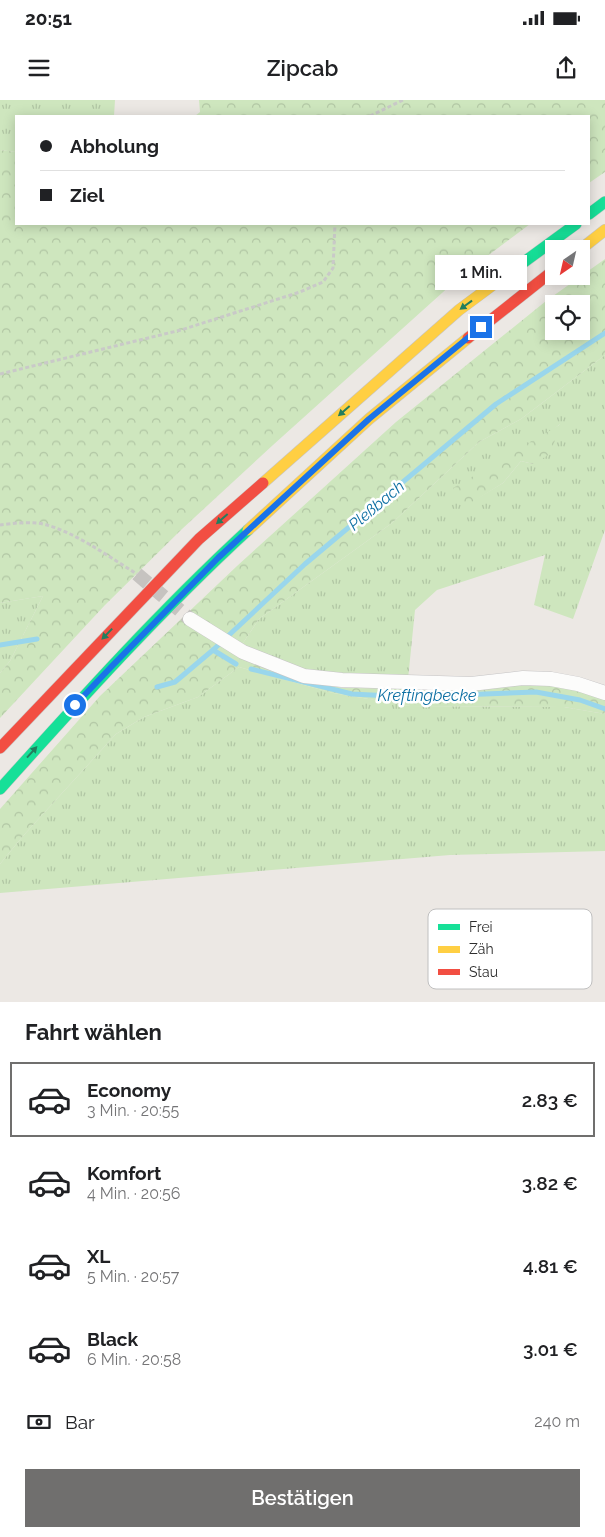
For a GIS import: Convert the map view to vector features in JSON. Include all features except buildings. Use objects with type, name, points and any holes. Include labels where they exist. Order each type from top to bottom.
[{"type":"highway","points":[[590,213],[605,202]]},
{"type":"highway","points":[[0,748],[200,539],[459,310],[575,225]]},
{"type":"highway","points":[[590,242],[605,230]]},
{"type":"highway","points":[[0,789],[112,666],[218,558],[369,419],[545,277]]},
{"type":"street","points":[[190,619],[243,652],[304,676],[332,679],[471,684],[523,678],[551,679],[578,684],[605,693]]},
{"type":"path","points":[[372,115],[403,100]]},
{"type":"path","points":[[0,374],[181,330],[300,292],[323,282],[333,268],[335,225]]},
{"type":"path","points":[[0,525],[12,523],[46,525],[80,540],[137,574]]},
{"type":"green space","points":[[0,100],[115,100],[114,115],[15,115],[15,152],[0,150]]},
{"type":"green space","points":[[199,100],[605,100],[605,172],[590,182],[590,115],[196,115],[200,112]]},
{"type":"green space","points":[[0,150],[15,152],[15,225],[529,225],[462,275],[182,529],[105,605],[0,718],[0,673],[10,661],[43,596],[0,603]]},
{"type":"green space","points":[[605,259],[605,355],[521,419],[479,442],[392,523],[259,619],[241,646],[291,676],[342,688],[475,689],[524,681],[577,688],[605,698],[605,714],[564,707],[410,706],[333,693],[239,667],[198,697],[144,717],[116,734],[0,864],[0,809],[100,696],[237,566],[396,422],[545,302],[545,340],[590,340],[590,295],[554,295],[568,285],[590,285],[590,270]]},
{"type":"green space","points":[[605,355],[605,530],[573,619],[534,605],[545,555],[437,590],[415,610],[408,679],[307,674],[241,646],[259,619],[392,523],[479,442],[521,419]],"holes":[[[560,424],[533,464],[521,461],[503,483],[463,507]]]},
{"type":"green space","points":[[561,424],[550,454],[533,464],[521,461],[503,483],[463,508],[453,488]]},
{"type":"green space","points":[[43,596],[10,661],[0,673],[0,603]]},
{"type":"green space","points":[[239,667],[333,693],[410,706],[564,707],[605,714],[605,851],[450,855],[0,893],[0,864],[116,734],[144,717],[198,697]]},
{"type":"waterway","name":"Pleßbach","points":[[157,687],[175,682],[213,650],[305,564],[496,404],[605,333]]},
{"type":"waterway","name":"Pleßbach","points":[[0,645],[37,639]]},
{"type":"waterway","points":[[213,650],[236,664]]},
{"type":"waterway","name":"Kreftingbecke","points":[[251,669],[352,694],[410,697],[536,692],[580,700],[605,709]]},
{"type":"tunnel","points":[[137,574],[190,619]]},
{"type":"traffic: fast","points":[[590,213],[605,202]]},
{"type":"traffic: fast","points":[[494,284],[575,225]]},
{"type":"traffic: fast","points":[[0,789],[90,689],[152,624],[248,530]]},
{"type":"traffic: slow","points":[[590,242],[605,230]]},
{"type":"traffic: slow","points":[[263,483],[459,310],[494,284]]},
{"type":"traffic: slow","points":[[248,530],[369,419],[468,338]]},
{"type":"traffic: jam","points":[[468,338],[545,277]]},
{"type":"traffic: jam","points":[[0,748],[199,539],[263,483]]},
{"type":"route","points":[[75,705],[218,558],[369,419],[481,327]]}]
